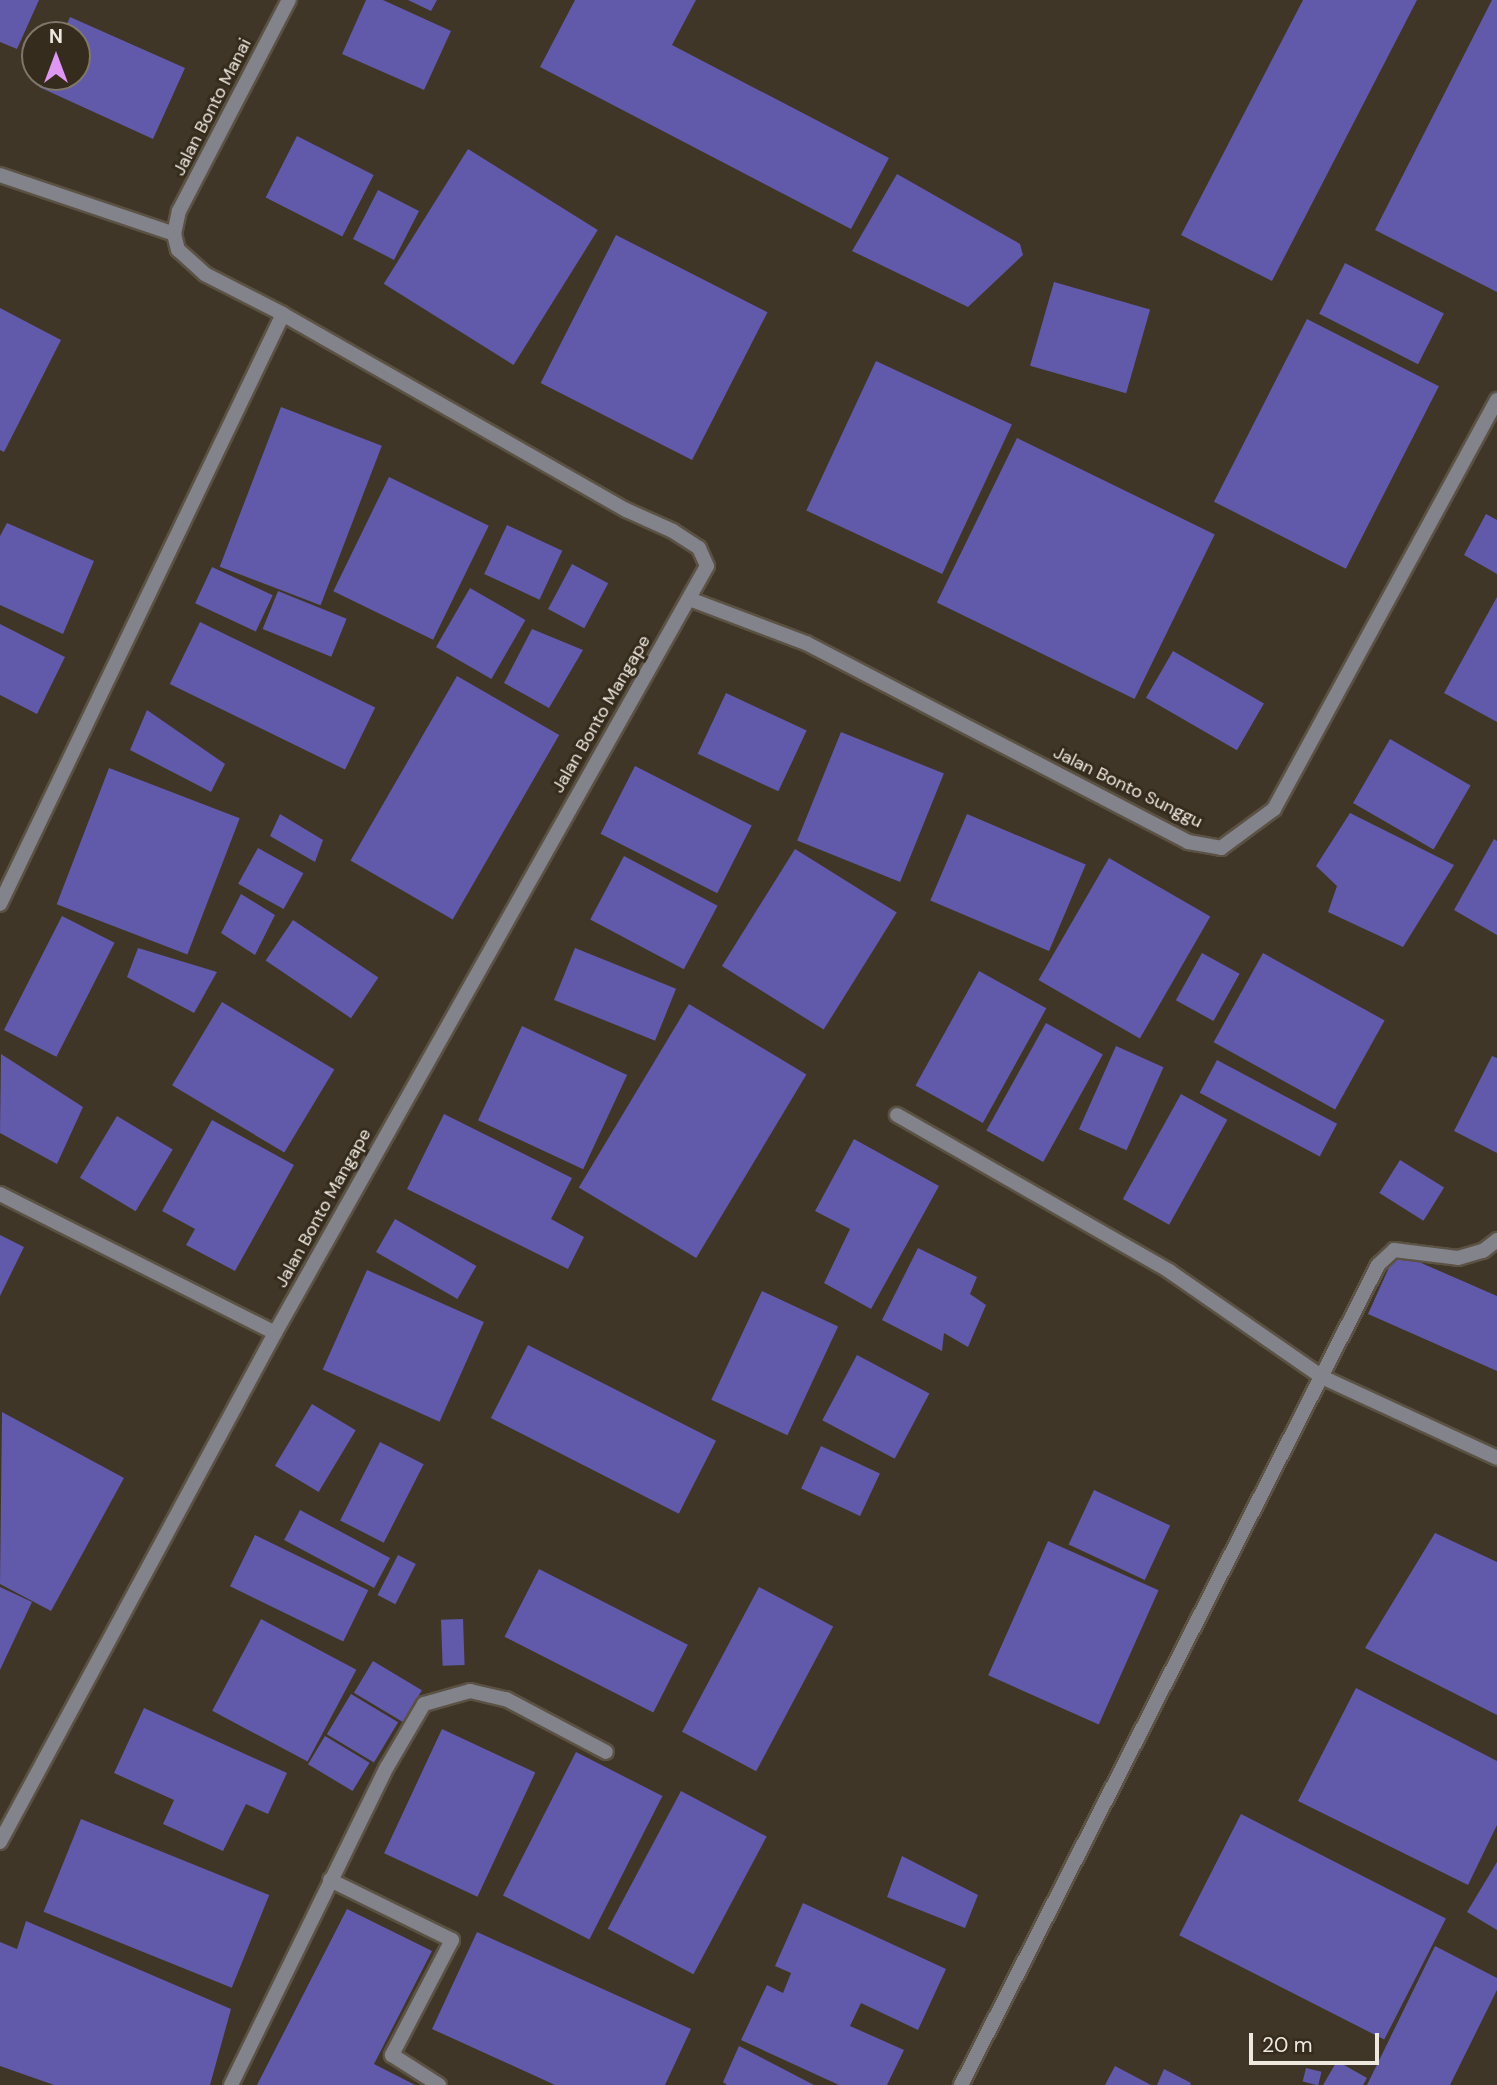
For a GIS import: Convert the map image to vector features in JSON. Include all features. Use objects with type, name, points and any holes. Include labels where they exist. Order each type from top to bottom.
[{"type":"street","name":"Jalan Bonto Manai","points":[[174,234],[179,211],[289,0]]},
{"type":"street","points":[[0,175],[174,234]]},
{"type":"street","name":"Jalan Bonto Mangape","points":[[0,1842],[275,1333],[632,695],[692,600],[707,566],[699,548],[283,314],[205,274],[178,250],[174,234]]},
{"type":"street","points":[[0,904],[283,314]]},
{"type":"street","name":"Jalan Bonto Sunggu","points":[[692,600],[806,643],[1188,842],[1221,848],[1275,809],[1497,400]]},
{"type":"street","points":[[897,1115],[1169,1271],[1322,1377],[1497,1458]]},
{"type":"street","points":[[0,1194],[275,1333]]},
{"type":"street","points":[[961,2085],[1378,1265],[1389,1255],[1405,1249],[1425,1257],[1458,1258],[1482,1251],[1497,1240]]},
{"type":"street","points":[[230,2085],[330,1880],[424,1704],[470,1690],[506,1699],[606,1752]]},
{"type":"street","points":[[330,1880],[452,1940],[393,2055],[439,2085]]},
{"type":"building","points":[[0,0],[39,0],[30,21],[21,21],[21,40],[17,49],[0,42]]},
{"type":"building","points":[[366,0],[383,0],[451,31],[424,90],[342,54]]},
{"type":"building","points":[[408,0],[437,0],[431,11]]},
{"type":"building","points":[[575,0],[696,0],[672,45],[889,158],[851,229],[540,67]]},
{"type":"building","points":[[1303,0],[1417,0],[1272,281],[1181,235]]},
{"type":"building","points":[[1492,0],[1497,0],[1497,292],[1375,230]]},
{"type":"building","points":[[91,26],[185,68],[153,139],[48,91],[91,91]]},
{"type":"building","points":[[297,136],[374,175],[342,237],[266,197]]},
{"type":"building","points":[[468,149],[598,230],[513,365],[384,284]]},
{"type":"building","points":[[897,174],[1020,244],[1023,255],[968,307],[852,251]]},
{"type":"building","points":[[378,190],[419,211],[394,260],[353,239]]},
{"type":"building","points":[[616,235],[767,312],[692,460],[541,383]]},
{"type":"building","points":[[1345,263],[1444,313],[1418,364],[1319,314]]},
{"type":"building","points":[[1054,282],[1150,310],[1126,393],[1030,366]]},
{"type":"building","points":[[0,308],[61,340],[4,452],[0,450]]},
{"type":"building","points":[[1307,319],[1439,386],[1346,569],[1214,502]]},
{"type":"building","points":[[876,361],[1012,424],[942,574],[806,511]]},
{"type":"building","points":[[281,407],[382,446],[321,605],[220,567]]},
{"type":"building","points":[[1017,438],[1215,534],[1135,699],[937,602]]},
{"type":"building","points":[[389,477],[489,526],[433,640],[333,591]]},
{"type":"building","points":[[1486,514],[1497,520],[1497,574],[1464,555]]},
{"type":"building","points":[[7,523],[94,561],[63,634],[0,605],[0,536]]},
{"type":"building","points":[[507,525],[562,551],[539,600],[484,574]]},
{"type":"building","points":[[572,564],[608,583],[584,628],[548,609]]},
{"type":"building","points":[[212,567],[273,595],[256,632],[195,603]]},
{"type":"building","points":[[470,588],[525,620],[491,679],[436,647]]},
{"type":"building","points":[[278,591],[347,619],[331,657],[263,629]]},
{"type":"building","points":[[1497,597],[1497,722],[1444,693]]},
{"type":"building","points":[[200,622],[375,707],[345,769],[170,684]]},
{"type":"building","points":[[0,624],[65,657],[37,714],[0,695]]},
{"type":"building","points":[[532,629],[583,650],[549,708],[504,683]]},
{"type":"building","points":[[1173,651],[1264,703],[1237,750],[1146,698]]},
{"type":"building","points":[[457,676],[559,735],[453,919],[350,860]]},
{"type":"building","points":[[726,693],[807,731],[778,791],[698,754]]},
{"type":"building","points":[[147,710],[225,764],[211,792],[130,750]]},
{"type":"building","points":[[841,732],[944,774],[900,882],[797,840]]},
{"type":"building","points":[[1390,739],[1471,786],[1434,850],[1353,803]]},
{"type":"building","points":[[635,766],[752,825],[717,893],[600,834]]},
{"type":"building","points":[[109,768],[240,818],[187,954],[57,904]]},
{"type":"building","points":[[1350,813],[1454,865],[1403,947],[1328,912],[1337,886],[1316,866]]},
{"type":"building","points":[[280,814],[323,840],[315,862],[270,836]]},
{"type":"building","points":[[967,814],[1086,864],[1049,951],[930,901]]},
{"type":"building","points":[[1494,839],[1497,841],[1497,935],[1454,910]]},
{"type":"building","points":[[258,848],[303,873],[284,909],[238,884]]},
{"type":"building","points":[[795,849],[897,913],[824,1030],[722,966]]},
{"type":"building","points":[[624,856],[718,906],[684,969],[590,920]]},
{"type":"building","points":[[1109,858],[1210,916],[1140,1039],[1038,980]]},
{"type":"building","points":[[241,894],[275,915],[255,955],[221,933]]},
{"type":"building","points":[[62,916],[115,943],[56,1057],[4,1030]]},
{"type":"building","points":[[293,920],[378,978],[351,1018],[266,961]]},
{"type":"building","points":[[138,948],[217,972],[194,1013],[127,977]]},
{"type":"building","points":[[575,948],[676,989],[655,1041],[554,1000]]},
{"type":"building","points":[[1202,953],[1240,974],[1213,1021],[1176,1000]]},
{"type":"building","points":[[1263,953],[1385,1020],[1335,1110],[1214,1042]]},
{"type":"building","points":[[979,971],[1046,1008],[983,1123],[915,1086]]},
{"type":"building","points":[[222,1002],[334,1069],[284,1153],[172,1085]]},
{"type":"building","points":[[689,1004],[806,1075],[696,1258],[579,1187]]},
{"type":"building","points":[[1046,1023],[1103,1055],[1043,1162],[986,1131]]},
{"type":"building","points":[[522,1026],[627,1075],[583,1169],[478,1120]]},
{"type":"building","points":[[1116,1046],[1164,1067],[1126,1150],[1079,1129]]},
{"type":"building","points":[[1,1054],[83,1107],[57,1164],[0,1133]]},
{"type":"building","points":[[1492,1056],[1497,1058],[1497,1153],[1454,1131]]},
{"type":"building","points":[[1217,1060],[1337,1124],[1320,1157],[1200,1093]]},
{"type":"building","points":[[1181,1094],[1227,1120],[1169,1225],[1123,1199]]},
{"type":"building","points":[[444,1114],[572,1178],[551,1219],[584,1237],[568,1269],[407,1189]]},
{"type":"building","points":[[117,1116],[173,1149],[136,1211],[80,1178]]},
{"type":"building","points":[[212,1120],[294,1165],[235,1271],[186,1245],[195,1229],[162,1211]]},
{"type":"building","points":[[854,1139],[939,1186],[871,1309],[824,1283],[850,1229],[815,1211]]},
{"type":"building","points":[[1400,1160],[1444,1188],[1423,1221],[1379,1193]]},
{"type":"building","points":[[395,1219],[476,1266],[457,1299],[376,1252]]},
{"type":"building","points":[[0,1235],[24,1247],[0,1296]]},
{"type":"building","points":[[918,1248],[977,1277],[970,1294],[986,1305],[968,1347],[944,1333],[942,1351],[882,1320]]},
{"type":"building","points":[[1396,1252],[1497,1296],[1497,1371],[1368,1314]]},
{"type":"building","points":[[367,1270],[484,1322],[440,1422],[323,1370]]},
{"type":"building","points":[[762,1291],[838,1326],[787,1435],[711,1400]]},
{"type":"building","points":[[528,1345],[716,1441],[679,1514],[491,1418]]},
{"type":"building","points":[[857,1355],[929,1393],[895,1459],[822,1420]]},
{"type":"building","points":[[312,1404],[356,1430],[319,1492],[275,1466]]},
{"type":"building","points":[[2,1412],[124,1478],[51,1611],[0,1584]]},
{"type":"building","points":[[380,1442],[424,1464],[384,1543],[340,1520]]},
{"type":"building","points":[[821,1446],[880,1473],[860,1516],[801,1489]]},
{"type":"building","points":[[1094,1490],[1170,1525],[1145,1580],[1069,1544]]},
{"type":"building","points":[[300,1510],[390,1558],[374,1588],[284,1540]]},
{"type":"building","points":[[1435,1533],[1497,1562],[1497,1715],[1365,1648]]},
{"type":"building","points":[[255,1535],[368,1590],[343,1641],[230,1586]]},
{"type":"building","points":[[1048,1541],[1159,1590],[1099,1725],[988,1675]]},
{"type":"building","points":[[398,1555],[416,1564],[395,1604],[378,1595]]},
{"type":"building","points":[[539,1569],[688,1645],[653,1713],[504,1637]]},
{"type":"building","points":[[0,1587],[32,1602],[0,1670]]},
{"type":"building","points":[[759,1587],[833,1626],[756,1771],[682,1732]]},
{"type":"building","points":[[261,1619],[356,1670],[308,1762],[212,1711]]},
{"type":"building","points":[[463,1619],[465,1665],[443,1666],[441,1620]]},
{"type":"building","points":[[373,1661],[422,1690],[403,1722],[354,1693]]},
{"type":"building","points":[[1356,1688],[1497,1761],[1497,1825],[1468,1885],[1298,1801]]},
{"type":"building","points":[[351,1694],[398,1722],[374,1763],[327,1734]]},
{"type":"building","points":[[144,1708],[287,1773],[268,1814],[246,1804],[223,1851],[163,1824],[174,1800],[114,1773]]},
{"type":"building","points":[[442,1729],[535,1773],[477,1897],[384,1853]]},
{"type":"building","points":[[325,1736],[370,1763],[353,1791],[308,1764]]},
{"type":"building","points":[[576,1752],[662,1796],[589,1939],[503,1895]]},
{"type":"building","points":[[681,1791],[767,1837],[693,1974],[608,1929]]},
{"type":"building","points":[[1241,1814],[1446,1918],[1384,2040],[1179,1935]]},
{"type":"building","points":[[81,1819],[269,1895],[232,1988],[44,1912]]},
{"type":"building","points":[[902,1856],[978,1895],[965,1928],[887,1897]]},
{"type":"building","points":[[1497,1862],[1497,1930],[1467,1912]]},
{"type":"building","points":[[803,1903],[946,1969],[918,2030],[861,2003],[850,2026],[904,2050],[887,2085],[839,2085],[741,2040],[767,1985],[783,1993],[791,1973],[775,1966]]},
{"type":"building","points":[[347,1909],[432,1951],[374,2064],[415,2085],[257,2085]]},
{"type":"building","points":[[26,1921],[231,2009],[210,2085],[54,2085],[0,2066],[0,1942],[17,1949]]},
{"type":"building","points":[[477,1932],[691,2029],[665,2085],[555,2085],[432,2029]]},
{"type":"building","points":[[1435,1946],[1497,1978],[1497,1990],[1450,2085],[1367,2085]]},
{"type":"building","points":[[739,2046],[814,2085],[727,2085],[723,2082]]},
{"type":"building","points":[[1337,2061],[1367,2078],[1363,2085],[1323,2085]]},
{"type":"building","points":[[1115,2066],[1151,2085],[1105,2085]]},
{"type":"building","points":[[1306,2068],[1322,2072],[1318,2085],[1303,2082]]},
{"type":"building","points":[[1164,2069],[1191,2083],[1190,2085],[1157,2085]]}]
